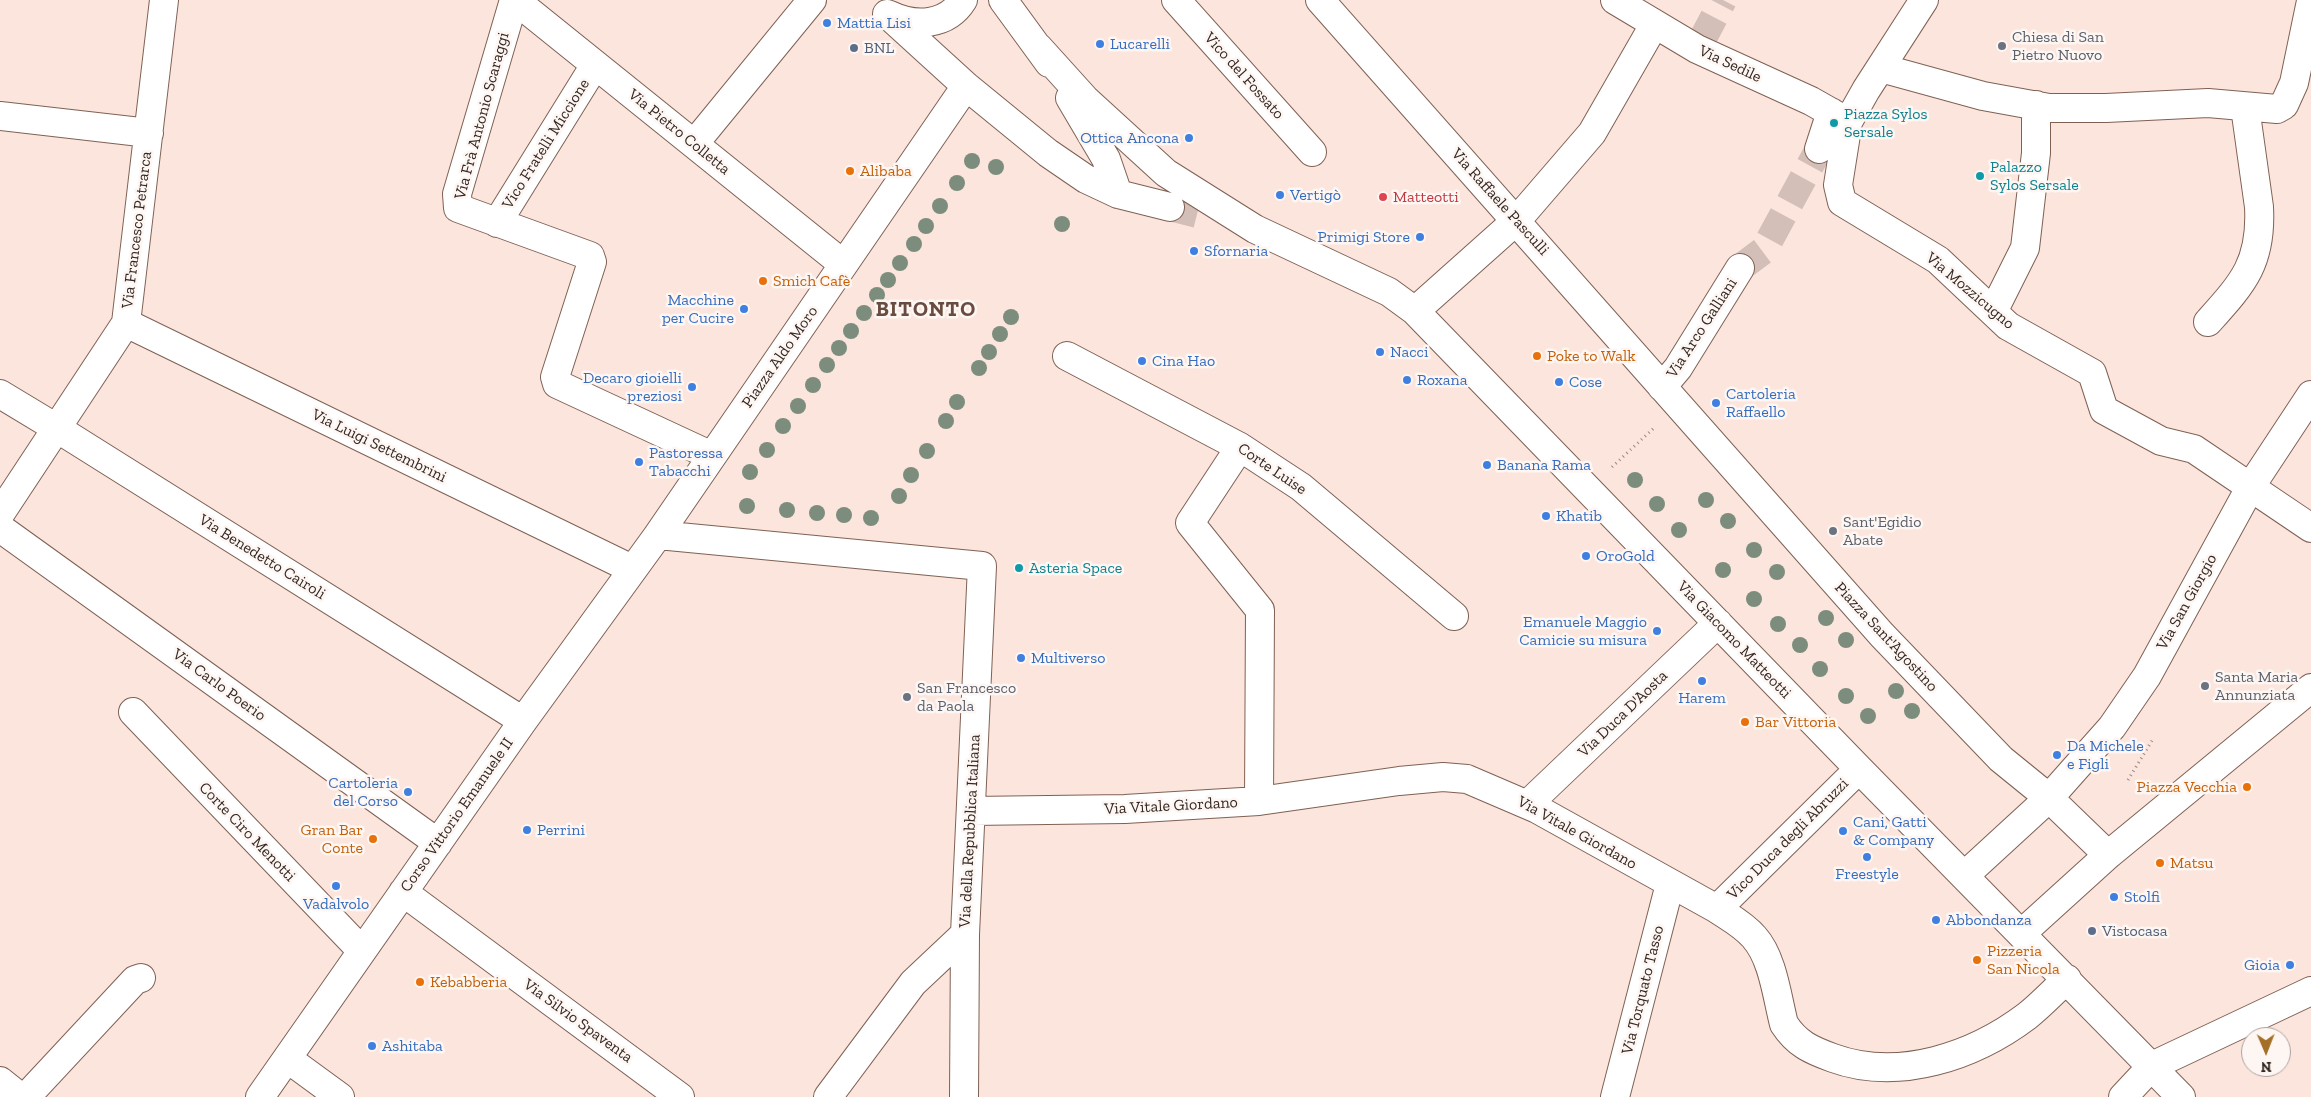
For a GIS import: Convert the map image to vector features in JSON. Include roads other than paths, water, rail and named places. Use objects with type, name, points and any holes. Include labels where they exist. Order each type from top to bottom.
[{"type":"street","name":"Via Francesco Petrarca","points":[[0,514],[58,429],[126,323],[164,0]]},
{"type":"street","name":"Via Pietro Colletta","points":[[514,0],[843,264]]},
{"type":"street","name":"Via Frà Antonio Scaraggi","points":[[514,0],[456,202],[458,208],[590,256],[592,262],[555,377],[557,384],[712,456]]},
{"type":"street","points":[[694,144],[812,0]]},
{"type":"street","points":[[878,4],[902,21],[918,24],[935,22],[950,14],[963,0]]},
{"type":"street","name":"Vico del Fossato","points":[[1176,0],[1312,152]]},
{"type":"street","name":"Via Raffaele Pasculli","points":[[1320,0],[1517,220],[1670,396]]},
{"type":"street","name":"Via Sedile","points":[[1615,0],[1654,25],[1840,117]]},
{"type":"street","points":[[1819,149],[1840,117],[1881,68],[1924,0]]},
{"type":"street","points":[[1881,68],[1983,96],[2049,108],[2106,108],[2208,103],[2277,109],[2284,105],[2294,83],[2311,1]]},
{"type":"street","points":[[878,4],[966,86],[1048,153],[1086,179],[1118,194],[1170,207]]},
{"type":"street","points":[[1009,8],[1038,47],[1106,159],[1118,194]]},
{"type":"street","points":[[1415,311],[1517,220],[1592,133],[1654,25]]},
{"type":"street","name":"Via Giacomo Matteotti","points":[[1038,47],[1085,99],[1166,173],[1255,229],[1389,292],[1415,311],[1859,769],[2181,1097]]},
{"type":"street","name":"Vico Fratelli Miccione","points":[[497,223],[595,64]]},
{"type":"street","name":"Piazza Aldo Moro","points":[[658,535],[966,86]]},
{"type":"street","points":[[1993,312],[2025,248],[2036,153],[2036,105]]},
{"type":"street","points":[[2208,322],[2247,276],[2255,252],[2260,223],[2245,107]]},
{"type":"street","points":[[0,116],[149,133]]},
{"type":"street","name":"Via Mozzicugno","points":[[1840,117],[1838,185],[1842,202],[1938,260],[2008,326],[2092,373],[2104,410],[2161,441],[2194,449],[2311,528]]},
{"type":"street","name":"Via Giacomo Matteotti","points":[[1208,217],[1255,229]]},
{"type":"street","name":"Via Arco Galliani","points":[[1670,396],[1678,368],[1740,268]]},
{"type":"street","name":"Via Luigi Settembrini","points":[[126,323],[632,569]]},
{"type":"street","name":"Corte Luise","points":[[1067,356],[1240,447],[1301,487],[1454,616]]},
{"type":"street","name":"Via Benedetto Cairoli","points":[[0,394],[523,721]]},
{"type":"street","name":"Via San Giorgio","points":[[1964,876],[2049,798],[2112,727],[2147,676],[2251,486],[2311,395]]},
{"type":"street","name":"Piazza Sant'Agostino","points":[[1670,396],[1882,635],[2002,760],[2049,798],[2108,855]]},
{"type":"street","points":[[1240,447],[1190,522],[1260,610],[1259,801]]},
{"type":"street","name":"Via Carlo Poerio","points":[[0,528],[438,843]]},
{"type":"street","name":"Corso Vittorio Emanuele II","points":[[260,1097],[523,721],[658,535]]},
{"type":"street","name":"Via della Repubblica Italiana","points":[[658,535],[982,566],[965,934],[964,1097]]},
{"type":"street","name":"Via Duca D'Aosta","points":[[1528,804],[1718,623]]},
{"type":"street","points":[[2022,933],[2108,855],[2311,688]]},
{"type":"street","name":"Corte Ciro Menotti","points":[[133,712],[362,951]]},
{"type":"street","name":"Vico Duca degli Abruzzi","points":[[1717,909],[1859,769]]},
{"type":"street","name":"Via Vitale Giordano","points":[[970,811],[1125,809],[1259,801],[1443,777],[1467,779],[1528,804],[1717,909],[1754,937],[1763,950],[1784,1024],[1791,1035],[1798,1042],[1852,1065],[1877,1067],[1930,1063],[1968,1051],[2027,1016],[2066,979]]},
{"type":"street","name":"Via Torquato Tasso","points":[[1615,1097],[1670,884]]},
{"type":"street","name":"Via Silvio Spaventa","points":[[403,892],[680,1097]]},
{"type":"street","points":[[828,1097],[913,983],[965,934]]},
{"type":"street","points":[[26,1097],[135,980],[141,978]]},
{"type":"street","points":[[2123,1097],[2152,1066],[2311,991]]},
{"type":"street","points":[[288,1059],[340,1097]]},
{"type":"street","points":[[0,1081],[20,1097]]},
{"type":"tunnel","points":[[1701,42],[1723,0]]},
{"type":"tunnel","points":[[1740,268],[1764,250],[1819,149]]},
{"type":"tunnel","points":[[1170,207],[1209,217]]},
{"type":"place","name":"Mattia Lisi","points":[[827,23]]},
{"type":"place","name":"Lucarelli","points":[[1100,44]]},
{"type":"place","name":"Chiesa di San Pietro Nuovo","points":[[2002,46]]},
{"type":"place","name":"BNL","points":[[854,48]]},
{"type":"place","name":"Piazza Sylos Sersale","points":[[1834,123]]},
{"type":"place","name":"Ottica Ancona","points":[[1189,138]]},
{"type":"place","name":"Alibaba","points":[[850,171]]},
{"type":"place","name":"Palazzo Sylos Sersale","points":[[1980,176]]},
{"type":"place","name":"Vertigò","points":[[1280,195]]},
{"type":"place","name":"Matteotti","points":[[1383,197]]},
{"type":"place","name":"Primigi Store","points":[[1420,237]]},
{"type":"place","name":"Sfornaria","points":[[1194,251]]},
{"type":"place","name":"Smich Cafè","points":[[763,281]]},
{"type":"place","name":"Macchine per Cucire","points":[[744,309]]},
{"type":"place","name":"Nacci","points":[[1380,352]]},
{"type":"place","name":"Poke to Walk","points":[[1537,356]]},
{"type":"place","name":"Cina Hao","points":[[1142,361]]},
{"type":"place","name":"Roxana","points":[[1407,380]]},
{"type":"place","name":"Cose","points":[[1559,382]]},
{"type":"place","name":"Decaro gioielli preziosi","points":[[692,387]]},
{"type":"place","name":"Cartoleria Raffaello","points":[[1716,403]]},
{"type":"place","name":"Pastoressa Tabacchi","points":[[639,462]]},
{"type":"place","name":"Banana Rama","points":[[1487,465]]},
{"type":"place","name":"Khatib","points":[[1546,516]]},
{"type":"place","name":"Sant'Egidio Abate","points":[[1833,531]]},
{"type":"place","name":"OroGold","points":[[1586,556]]},
{"type":"place","name":"Asteria Space","points":[[1019,568]]},
{"type":"place","name":"Emanuele Maggio Camicie su misura","points":[[1657,631]]},
{"type":"place","name":"Multiverso","points":[[1021,658]]},
{"type":"place","name":"Harem","points":[[1702,681]]},
{"type":"place","name":"Santa Maria Annunziata","points":[[2205,686]]},
{"type":"place","name":"San Francesco da Paola","points":[[907,697]]},
{"type":"place","name":"Bar Vittoria","points":[[1745,722]]},
{"type":"place","name":"Da Michele e Figli","points":[[2057,755]]},
{"type":"place","name":"Piazza Vecchia","points":[[2247,787]]},
{"type":"place","name":"Cartoleria del Corso","points":[[408,792]]},
{"type":"place","name":"Perrini","points":[[527,830]]},
{"type":"place","name":"Cani, Gatti & Company","points":[[1843,831]]},
{"type":"place","name":"Gran Bar Conte","points":[[373,839]]},
{"type":"place","name":"Freestyle","points":[[1867,857]]},
{"type":"place","name":"Matsu","points":[[2160,863]]},
{"type":"place","name":"Vadalvolo","points":[[336,886]]},
{"type":"place","name":"Stolfi","points":[[2114,897]]},
{"type":"place","name":"Abbondanza","points":[[1936,920]]},
{"type":"place","name":"Vistocasa","points":[[2092,931]]},
{"type":"place","name":"Pizzeria San Nicola","points":[[1977,960]]},
{"type":"place","name":"Gioia","points":[[2290,965]]},
{"type":"place","name":"Kebabberia","points":[[420,982]]},
{"type":"place","name":"Ashitaba","points":[[372,1046]]},
{"type":"district","name":"BITONTO","points":[[926,310]]}]
